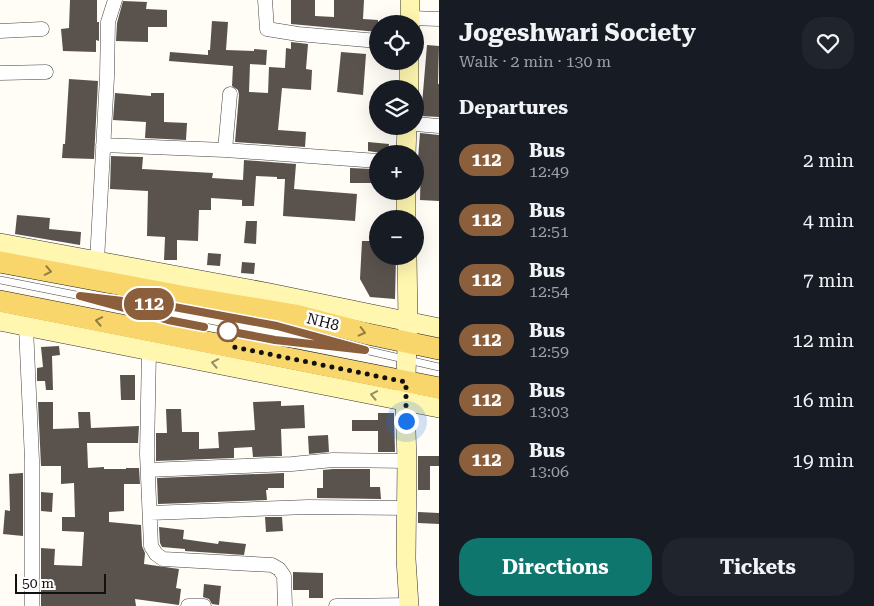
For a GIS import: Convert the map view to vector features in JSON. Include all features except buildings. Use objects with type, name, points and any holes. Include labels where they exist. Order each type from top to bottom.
[{"type":"main road","name":"NH8","points":[[0,262],[294,315],[407,351],[439,349]]},
{"type":"main road","points":[[0,301],[406,392],[439,388]]},
{"type":"street","points":[[97,261],[107,77],[108,22],[115,0]]},
{"type":"street","points":[[265,0],[267,28],[298,34],[369,40]]},
{"type":"street","points":[[410,14],[439,19]]},
{"type":"street","points":[[0,31],[42,29]]},
{"type":"street","points":[[0,73],[46,72]]},
{"type":"street","points":[[225,150],[230,94]]},
{"type":"street","points":[[424,125],[439,126]]},
{"type":"street","points":[[103,145],[225,150],[369,160]]},
{"type":"street","points":[[0,243],[270,293],[439,328]]},
{"type":"street","points":[[336,606],[409,606],[406,559],[407,265]]},
{"type":"street","points":[[0,322],[149,350],[406,392],[439,408]]},
{"type":"street","points":[[26,327],[32,460],[32,606]]},
{"type":"street","points":[[149,350],[148,470],[151,546],[162,559],[272,565],[279,569],[284,576],[285,606]]},
{"type":"street","points":[[148,470],[292,464],[333,460],[407,461]]},
{"type":"street","points":[[150,513],[308,507],[407,508]]},
{"type":"street","points":[[188,606],[204,606]]},
{"type":"lane","points":[[0,280],[80,296],[168,320],[275,340],[365,350],[407,351],[439,367]]},
{"type":"lane","points":[[80,296],[174,307],[277,326],[365,350]]},
{"type":"bus line","name":"112","points":[[204,327],[168,320],[80,296],[174,307],[277,326],[365,350],[275,340],[222,330]]},
{"type":"route","points":[[228,331],[234,347],[406,382],[406,421]]}]
